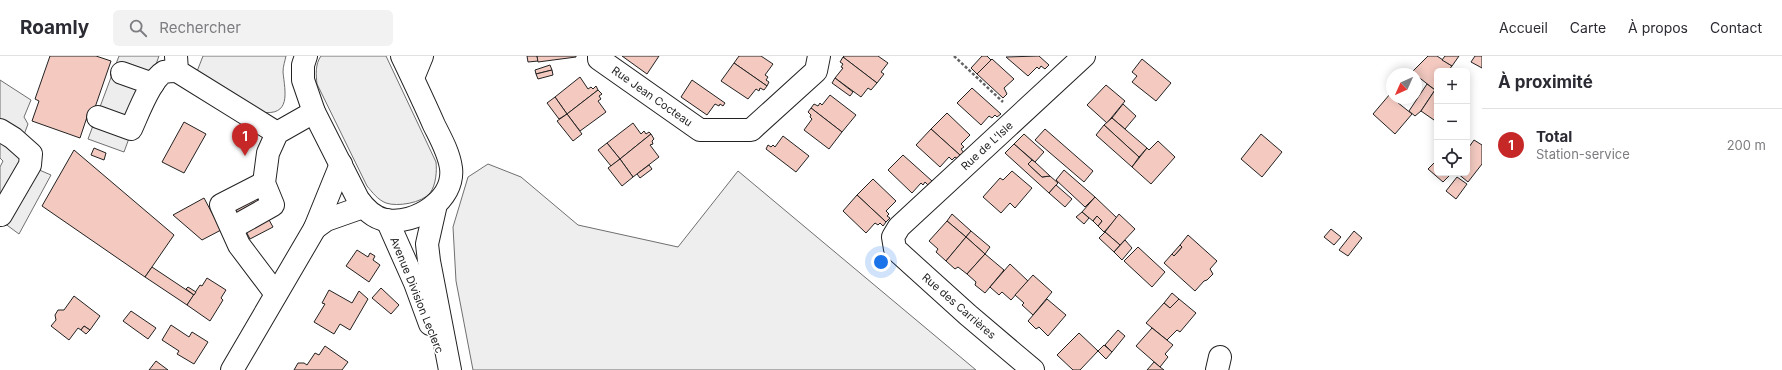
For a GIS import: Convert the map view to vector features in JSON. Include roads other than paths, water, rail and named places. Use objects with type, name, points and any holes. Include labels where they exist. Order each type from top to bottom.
[{"type":"street","points":[[306,56],[303,65],[303,80],[314,112],[364,207],[373,214],[387,220],[413,217],[436,204],[445,194],[451,177],[451,167],[444,145],[402,56]]},
{"type":"street","points":[[413,78],[422,56]]},
{"type":"street","name":"Rue Jean Cocteau","points":[[599,56],[599,59],[700,130],[751,130],[816,71],[819,56]]},
{"type":"street","name":"Rue de L'Isle","points":[[893,237],[899,227],[1017,116],[1084,56]]},
{"type":"street","points":[[98,117],[131,129],[153,84],[159,76],[176,64],[276,133]]},
{"type":"street","points":[[122,73],[153,84]]},
{"type":"street","points":[[276,294],[239,245],[232,228],[274,205],[264,183],[268,153],[276,133],[314,112]]},
{"type":"street","points":[[0,130],[13,138],[31,154],[30,165],[1,215]]},
{"type":"street","points":[[232,370],[315,228],[341,164]]},
{"type":"street","name":"Avenue Division Leclerc","points":[[436,204],[428,244],[429,261],[450,370]]},
{"type":"street","points":[[315,228],[326,220],[364,207]]},
{"type":"street","name":"Avenue Division Leclerc","points":[[387,220],[414,283],[446,370]]},
{"type":"street","name":"Rue des Carrières","points":[[893,237],[895,249],[968,315],[1033,370]]},
{"type":"place","name":"Total","points":[[245,156]]}]
